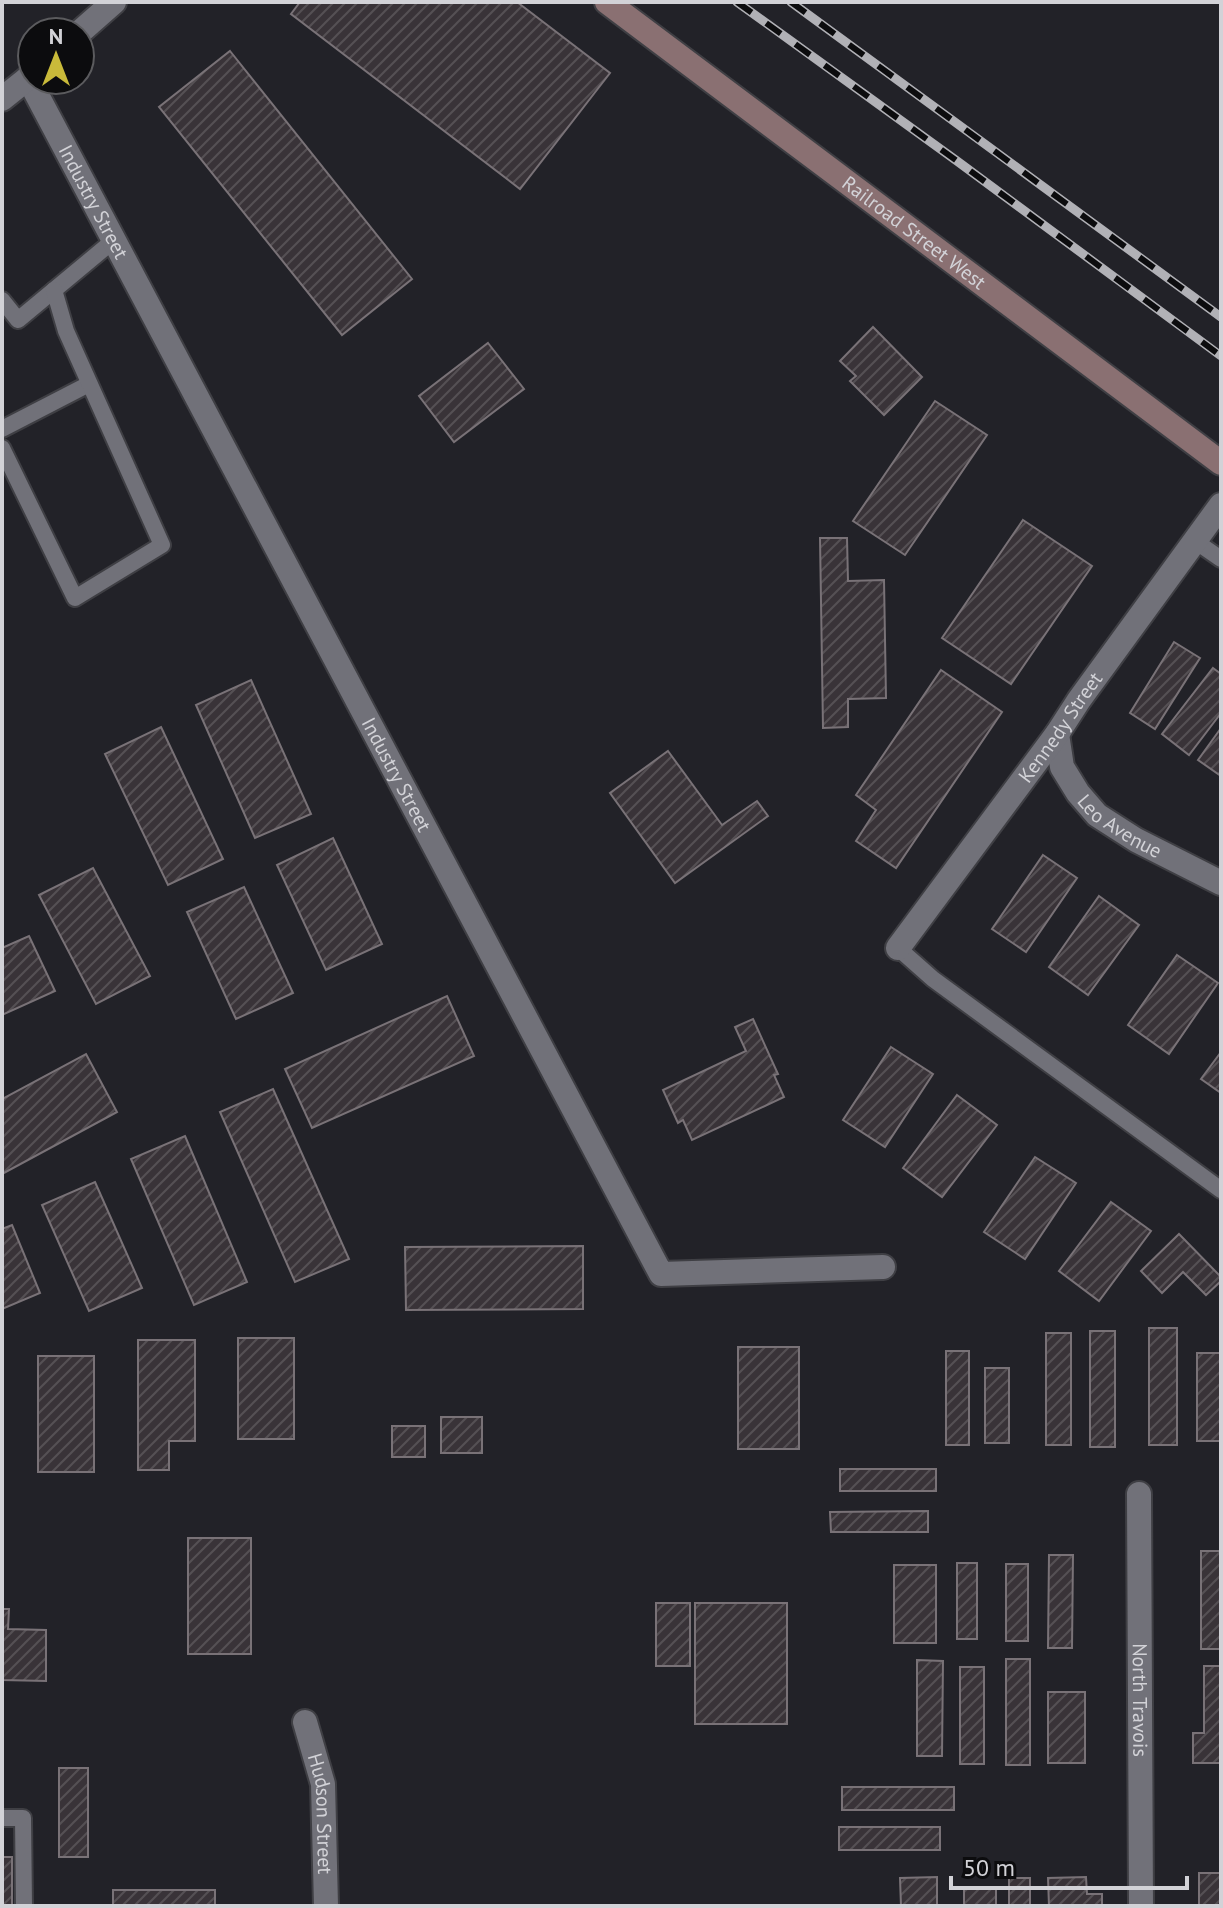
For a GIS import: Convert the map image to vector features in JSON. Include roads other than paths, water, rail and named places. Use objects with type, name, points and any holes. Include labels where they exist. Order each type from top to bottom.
[{"type":"street","points":[[96,18],[114,2]]},
{"type":"street","name":"Railroad Street West","points":[[607,2],[1221,463]]},
{"type":"street","name":"Industry Street","points":[[40,96],[113,241],[661,1274],[883,1267]]},
{"type":"street","name":"Kennedy Street","points":[[898,948],[1221,505]]},
{"type":"street","name":"Leo Avenue","points":[[1057,734],[1062,767],[1097,815],[1136,840],[1221,883]]},
{"type":"street","name":"North Travois","points":[[1139,1494],[1141,1906]]},
{"type":"street","name":"Hudson Street","points":[[305,1722],[323,1784],[326,1906]]},
{"type":"lane","points":[[2,300],[18,320],[113,241]]},
{"type":"lane","points":[[2,448],[75,598],[162,545],[66,331],[54,290]]},
{"type":"lane","points":[[2,429],[89,384]]},
{"type":"lane","points":[[1195,541],[1221,559]]},
{"type":"lane","points":[[898,948],[933,979],[1221,1190]]},
{"type":"lane","points":[[2,1818],[23,1818],[24,1906]]},
{"type":"railway","points":[[737,2],[1221,356]]},
{"type":"railway","points":[[791,2],[1221,317]]}]
